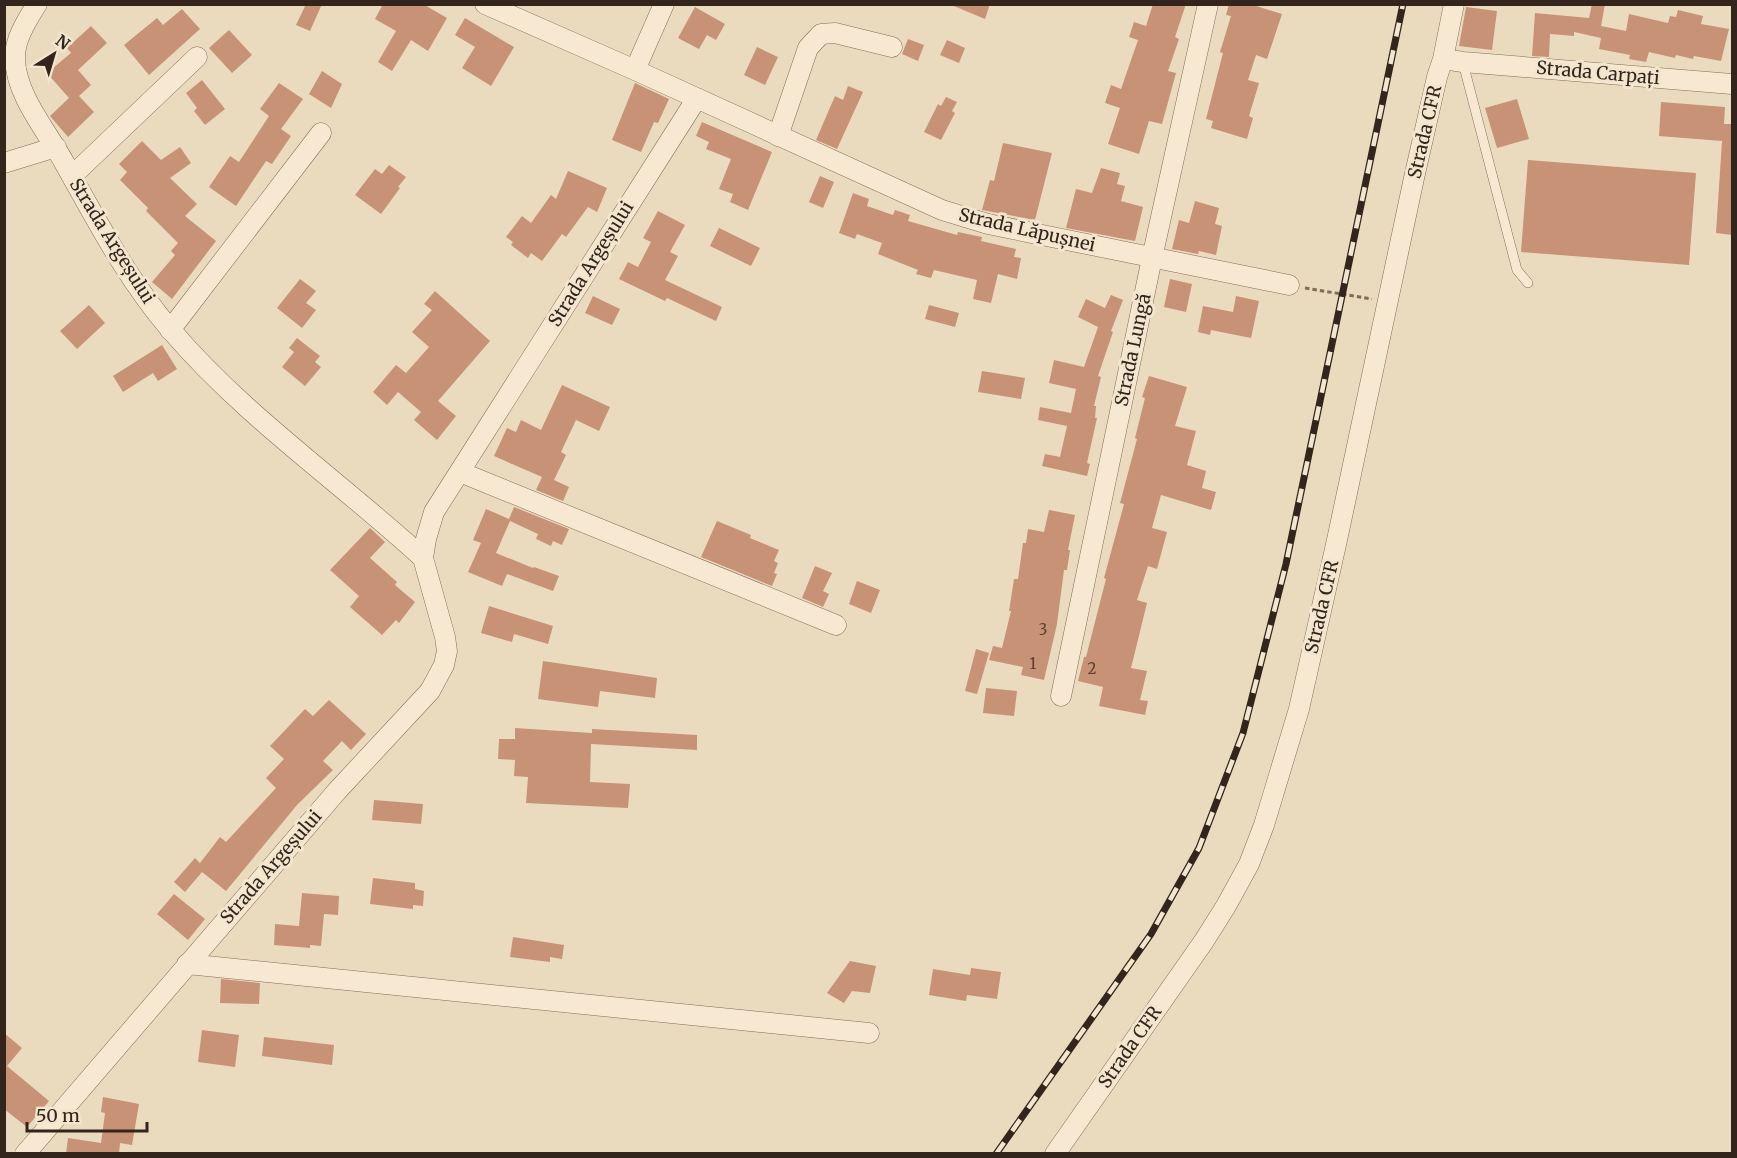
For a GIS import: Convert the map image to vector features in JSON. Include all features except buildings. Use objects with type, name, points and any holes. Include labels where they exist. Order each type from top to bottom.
[{"type":"street","name":"Strada Argeșului","points":[[37,4],[22,29],[15,57],[19,87],[124,267],[171,330],[218,381],[423,558]]},
{"type":"street","name":"Strada Lăpușnei","points":[[485,4],[942,210],[988,224],[1289,285]]},
{"type":"street","points":[[635,70],[664,4]]},
{"type":"street","name":"Strada Lungă","points":[[1060,696],[1208,4]]},
{"type":"street","name":"Strada CFR","points":[[1055,1154],[1204,941],[1249,864],[1264,825],[1299,709],[1389,302],[1416,167],[1454,4]]},
{"type":"street","points":[[778,136],[808,48],[821,34],[835,33],[892,47]]},
{"type":"street","points":[[72,176],[197,57]]},
{"type":"street","name":"Strada Carpați","points":[[1443,59],[1732,84]]},
{"type":"street","name":"Strada Argeșului","points":[[25,1154],[337,791],[430,691],[444,665],[447,651],[423,558],[434,512],[697,98]]},
{"type":"street","points":[[171,330],[321,133]]},
{"type":"street","points":[[4,163],[56,147]]},
{"type":"street","points":[[460,472],[836,625]]},
{"type":"street","points":[[187,964],[869,1033]]},
{"type":"lane","points":[[1463,62],[1517,270],[1528,283]]},
{"type":"path","points":[[1289,285],[1389,302]]},
{"type":"railway","points":[[996,1154],[1151,934],[1199,848],[1243,733],[1286,564],[1403,4]]}]
